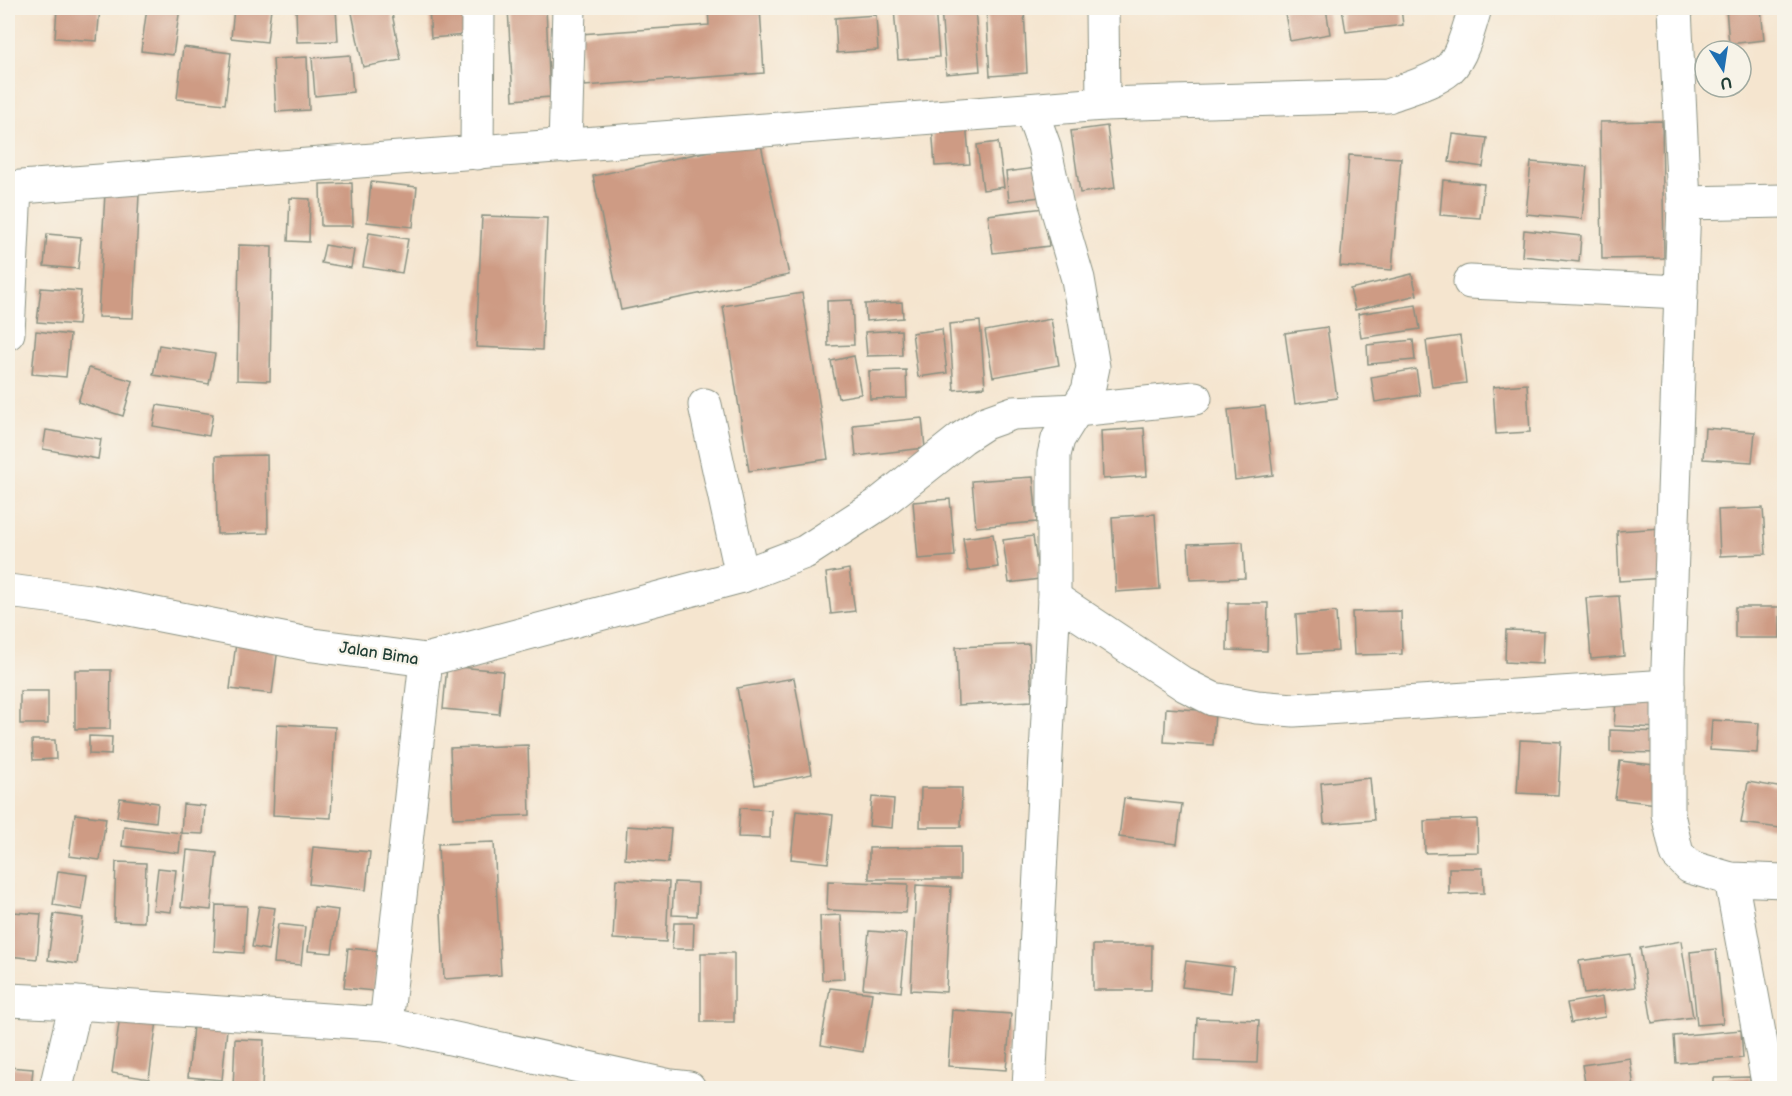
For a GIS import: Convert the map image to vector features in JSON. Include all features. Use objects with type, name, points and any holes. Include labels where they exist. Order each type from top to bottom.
[{"type":"street","points":[[477,153],[478,8]]},
{"type":"street","points":[[565,146],[569,8]]},
{"type":"street","points":[[1102,8],[1102,104]]},
{"type":"street","points":[[8,333],[11,188],[1102,104],[1388,96],[1422,84],[1450,68],[1465,41],[1475,8]]},
{"type":"street","points":[[1675,8],[1684,203],[1668,686],[1668,814],[1677,854],[1690,867],[1731,879],[1785,881]]},
{"type":"street","points":[[1029,1089],[1054,598],[1054,455],[1058,439],[1088,391],[1093,367],[1078,279],[1058,211],[1044,146],[1031,110]]},
{"type":"street","points":[[1684,203],[1785,201]]},
{"type":"street","points":[[1470,282],[1681,292]]},
{"type":"street","points":[[426,660],[742,576],[805,552],[879,504],[962,438],[985,423],[1013,413],[1076,410],[1195,398]]},
{"type":"street","points":[[705,405],[742,576]]},
{"type":"street","name":"Jalan Bima","points":[[8,591],[89,601],[313,645],[426,660],[386,1024]]},
{"type":"street","points":[[1054,598],[1185,685],[1213,699],[1257,707],[1294,710],[1668,686]]},
{"type":"street","points":[[1731,879],[1769,1089]]},
{"type":"street","points":[[8,1000],[386,1024],[676,1088]]},
{"type":"street","points":[[56,1089],[76,1003]]},
{"type":"building","points":[[57,8],[100,8],[97,41],[55,38]]},
{"type":"building","points":[[147,8],[180,8],[173,55],[141,51]]},
{"type":"building","points":[[234,8],[271,8],[267,42],[231,38]]},
{"type":"building","points":[[296,8],[336,8],[338,41],[297,42]]},
{"type":"building","points":[[351,8],[391,8],[401,60],[363,67]]},
{"type":"building","points":[[429,8],[464,8],[466,35],[431,38]]},
{"type":"building","points":[[508,8],[546,8],[550,97],[513,100]]},
{"type":"building","points":[[708,8],[760,8],[764,73],[584,86],[580,34],[709,25]]},
{"type":"building","points":[[894,8],[935,8],[939,57],[898,60]]},
{"type":"building","points":[[941,8],[975,8],[980,71],[946,74]]},
{"type":"building","points":[[986,8],[1024,8],[1027,73],[990,76]]},
{"type":"building","points":[[1284,8],[1326,8],[1330,34],[1290,41]]},
{"type":"building","points":[[1342,8],[1401,8],[1403,25],[1346,32]]},
{"type":"building","points":[[1726,8],[1761,8],[1764,40],[1729,39]]},
{"type":"building","points":[[876,15],[878,50],[837,53],[835,18]]},
{"type":"building","points":[[183,47],[231,53],[225,104],[177,99]]},
{"type":"building","points":[[350,55],[353,92],[315,96],[312,58]]},
{"type":"building","points":[[307,57],[309,110],[276,112],[273,59]]},
{"type":"building","points":[[1662,121],[1664,258],[1602,259],[1600,122]]},
{"type":"building","points":[[966,124],[970,164],[935,166],[932,126]]},
{"type":"building","points":[[1107,126],[1115,188],[1080,193],[1071,131]]},
{"type":"building","points":[[1453,134],[1487,138],[1483,167],[1449,162]]},
{"type":"building","points":[[760,140],[789,275],[621,310],[593,176]]},
{"type":"building","points":[[998,142],[1004,187],[983,190],[977,145]]},
{"type":"building","points":[[1349,155],[1401,158],[1392,270],[1340,266]]},
{"type":"building","points":[[1531,162],[1587,167],[1582,219],[1526,214]]},
{"type":"building","points":[[1044,167],[1048,196],[1009,201],[1006,172]]},
{"type":"building","points":[[1443,180],[1484,184],[1480,218],[1440,215]]},
{"type":"building","points":[[371,182],[417,187],[413,227],[367,222]]},
{"type":"building","points":[[352,183],[353,226],[321,226],[320,184]]},
{"type":"building","points":[[105,193],[139,194],[133,318],[98,317]]},
{"type":"building","points":[[290,198],[310,199],[309,242],[288,241]]},
{"type":"building","points":[[1044,208],[1049,246],[993,253],[988,215]]},
{"type":"building","points":[[482,216],[547,218],[542,350],[476,347]]},
{"type":"building","points":[[1524,230],[1581,236],[1579,262],[1522,256]]},
{"type":"building","points":[[369,233],[408,239],[402,273],[363,267]]},
{"type":"building","points":[[47,234],[81,237],[78,269],[44,266]]},
{"type":"building","points":[[239,245],[272,246],[270,381],[237,380]]},
{"type":"building","points":[[325,245],[354,250],[351,268],[321,263]]},
{"type":"building","points":[[1412,274],[1417,295],[1355,310],[1350,289]]},
{"type":"building","points":[[41,288],[81,291],[78,325],[37,322]]},
{"type":"building","points":[[802,293],[828,459],[749,471],[723,306]]},
{"type":"building","points":[[852,300],[854,345],[828,346],[827,301]]},
{"type":"building","points":[[902,302],[903,318],[866,321],[865,304]]},
{"type":"building","points":[[1416,305],[1420,329],[1361,338],[1358,314]]},
{"type":"building","points":[[1051,319],[1059,365],[993,377],[985,331]]},
{"type":"building","points":[[980,321],[985,387],[954,390],[949,324]]},
{"type":"building","points":[[1327,327],[1337,398],[1295,404],[1285,333]]},
{"type":"building","points":[[942,329],[947,373],[918,377],[912,333]]},
{"type":"building","points":[[901,330],[902,355],[867,356],[865,332]]},
{"type":"building","points":[[36,331],[70,335],[66,377],[32,374]]},
{"type":"building","points":[[1460,336],[1466,383],[1432,387],[1426,341]]},
{"type":"building","points":[[1413,340],[1415,360],[1368,364],[1367,345]]},
{"type":"building","points":[[159,345],[215,354],[209,384],[153,375]]},
{"type":"building","points":[[854,356],[861,394],[838,398],[831,361]]},
{"type":"building","points":[[89,368],[133,381],[123,416],[78,402]]},
{"type":"building","points":[[1416,369],[1420,395],[1375,402],[1371,377]]},
{"type":"building","points":[[906,370],[907,398],[870,399],[869,371]]},
{"type":"building","points":[[1527,384],[1530,432],[1496,434],[1493,387]]},
{"type":"building","points":[[157,405],[213,414],[209,436],[153,426]]},
{"type":"building","points":[[1265,406],[1273,475],[1235,480],[1228,410]]},
{"type":"building","points":[[922,418],[925,448],[856,456],[853,425]]},
{"type":"building","points":[[1144,428],[1147,476],[1103,479],[1101,431]]},
{"type":"building","points":[[1705,428],[1755,432],[1752,462],[1703,459]]},
{"type":"building","points":[[46,430],[101,439],[98,459],[43,449]]},
{"type":"building","points":[[267,455],[268,533],[217,534],[216,456]]},
{"type":"building","points":[[1033,477],[1037,522],[976,527],[972,481]]},
{"type":"building","points":[[950,499],[955,556],[918,559],[913,502]]},
{"type":"building","points":[[1763,508],[1766,554],[1720,556],[1718,510]]},
{"type":"building","points":[[1155,514],[1160,589],[1116,592],[1112,517]]},
{"type":"building","points":[[1662,528],[1665,578],[1619,581],[1617,531]]},
{"type":"building","points":[[993,534],[998,567],[968,571],[963,538]]},
{"type":"building","points":[[1033,536],[1039,579],[1009,583],[1003,540]]},
{"type":"building","points":[[1243,542],[1245,578],[1190,580],[1188,544]]},
{"type":"building","points":[[849,569],[855,611],[831,614],[826,573]]},
{"type":"building","points":[[1619,596],[1624,656],[1591,659],[1586,598]]},
{"type":"building","points":[[1228,603],[1268,603],[1267,651],[1227,650]]},
{"type":"building","points":[[1735,607],[1780,607],[1780,638],[1735,638]]},
{"type":"building","points":[[1401,611],[1402,654],[1354,655],[1352,612]]},
{"type":"building","points":[[1336,612],[1338,651],[1298,653],[1296,615]]},
{"type":"building","points":[[1506,630],[1544,631],[1543,664],[1505,662]]},
{"type":"building","points":[[236,643],[278,648],[272,694],[230,689]]},
{"type":"building","points":[[1029,644],[1032,701],[958,705],[956,647]]},
{"type":"building","points":[[447,666],[503,671],[499,714],[443,709]]},
{"type":"building","points":[[75,670],[111,670],[110,729],[75,729]]},
{"type":"building","points":[[794,678],[812,774],[755,785],[737,688]]},
{"type":"building","points":[[20,691],[48,691],[48,724],[20,724]]},
{"type":"building","points":[[1616,701],[1662,703],[1661,728],[1614,726]]},
{"type":"building","points":[[1166,708],[1215,711],[1213,745],[1164,742]]},
{"type":"building","points":[[1712,720],[1759,723],[1757,753],[1710,750]]},
{"type":"building","points":[[277,724],[335,727],[331,818],[273,815]]},
{"type":"building","points":[[1610,730],[1662,732],[1661,753],[1610,752]]},
{"type":"building","points":[[89,736],[112,737],[111,755],[89,754]]},
{"type":"building","points":[[32,740],[55,740],[56,759],[33,760]]},
{"type":"building","points":[[1520,740],[1561,742],[1558,795],[1517,793]]},
{"type":"building","points":[[528,745],[530,815],[453,818],[450,748]]},
{"type":"building","points":[[1620,761],[1662,766],[1657,804],[1615,799]]},
{"type":"building","points":[[1370,778],[1374,820],[1324,824],[1321,783]]},
{"type":"building","points":[[1748,782],[1784,788],[1780,828],[1741,823]]},
{"type":"building","points":[[921,788],[962,788],[961,827],[920,827]]},
{"type":"building","points":[[872,797],[894,799],[892,828],[869,826]]},
{"type":"building","points":[[120,798],[158,803],[156,822],[117,817]]},
{"type":"building","points":[[1124,798],[1182,804],[1177,844],[1119,837]]},
{"type":"building","points":[[183,804],[205,806],[203,834],[181,833]]},
{"type":"building","points":[[740,808],[771,810],[770,838],[738,837]]},
{"type":"building","points":[[796,811],[833,815],[828,863],[791,859]]},
{"type":"building","points":[[75,814],[106,818],[100,860],[69,856]]},
{"type":"building","points":[[1477,819],[1478,852],[1425,853],[1424,821]]},
{"type":"building","points":[[124,826],[181,833],[179,853],[122,846]]},
{"type":"building","points":[[627,826],[671,829],[668,863],[625,859]]},
{"type":"building","points":[[494,842],[501,975],[444,979],[438,844]]},
{"type":"building","points":[[313,847],[370,852],[366,890],[309,884]]},
{"type":"building","points":[[960,847],[960,879],[869,879],[869,848]]},
{"type":"building","points":[[187,850],[217,853],[211,910],[181,907]]},
{"type":"building","points":[[116,862],[146,863],[144,922],[114,921]]},
{"type":"building","points":[[158,868],[176,870],[171,912],[153,910]]},
{"type":"building","points":[[1449,868],[1483,868],[1484,893],[1449,894]]},
{"type":"building","points":[[58,871],[87,875],[82,910],[53,905]]},
{"type":"building","points":[[616,879],[669,882],[666,942],[613,939]]},
{"type":"building","points":[[828,881],[908,884],[906,913],[827,910]]},
{"type":"building","points":[[674,882],[698,883],[697,916],[672,915]]},
{"type":"building","points":[[916,885],[951,887],[946,992],[911,990]]},
{"type":"building","points":[[216,905],[247,906],[244,953],[214,951]]},
{"type":"building","points":[[259,906],[275,908],[268,950],[252,947]]},
{"type":"building","points":[[314,907],[338,910],[332,953],[308,951]]},
{"type":"building","points":[[13,912],[41,914],[37,959],[9,956]]},
{"type":"building","points":[[54,914],[83,918],[77,964],[48,960]]},
{"type":"building","points":[[841,915],[844,979],[822,980],[820,916]]},
{"type":"building","points":[[674,923],[694,923],[693,949],[672,949]]},
{"type":"building","points":[[278,924],[305,927],[301,965],[274,963]]},
{"type":"building","points":[[869,931],[907,934],[901,992],[863,988]]},
{"type":"building","points":[[1681,941],[1693,1017],[1652,1023],[1640,948]]},
{"type":"building","points":[[1093,945],[1152,945],[1151,990],[1093,990]]},
{"type":"building","points":[[348,948],[378,951],[374,991],[344,988]]},
{"type":"building","points":[[1716,949],[1723,1023],[1697,1025],[1690,952]]},
{"type":"building","points":[[701,953],[734,953],[734,1022],[701,1022]]},
{"type":"building","points":[[1630,954],[1635,987],[1584,994],[1579,961]]},
{"type":"building","points":[[1186,961],[1234,967],[1231,993],[1182,987]]},
{"type":"building","points":[[830,988],[872,993],[863,1052],[821,1045]]},
{"type":"building","points":[[1602,997],[1605,1017],[1571,1023],[1567,1003]]},
{"type":"building","points":[[952,1010],[1011,1014],[1006,1070],[948,1066]]},
{"type":"building","points":[[120,1016],[157,1021],[149,1079],[112,1073]]},
{"type":"building","points":[[1197,1018],[1259,1020],[1257,1063],[1195,1061]]},
{"type":"building","points":[[193,1026],[227,1029],[222,1080],[188,1077]]},
{"type":"building","points":[[1741,1030],[1743,1058],[1676,1063],[1674,1036]]},
{"type":"building","points":[[235,1039],[264,1040],[262,1088],[233,1088]]},
{"type":"building","points":[[1630,1058],[1634,1088],[1586,1088],[1582,1065]]},
{"type":"building","points":[[8,1067],[33,1069],[31,1088],[8,1088]]},
{"type":"building","points":[[1750,1077],[1750,1088],[1714,1088],[1714,1078]]}]
